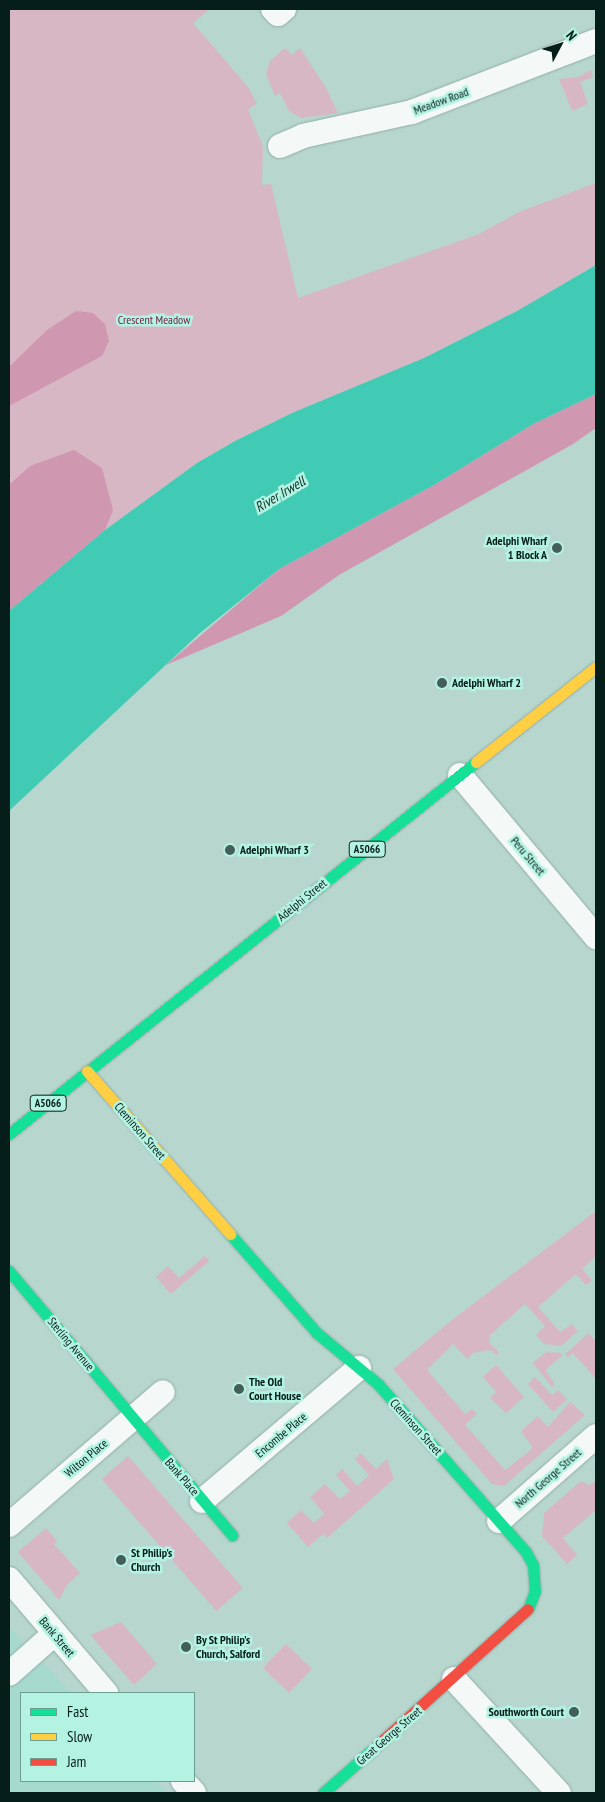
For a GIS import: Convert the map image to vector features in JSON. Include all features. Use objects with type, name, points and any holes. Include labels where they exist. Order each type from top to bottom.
[{"type":"street","points":[[273,9],[278,14],[284,9]]},
{"type":"street","name":"Meadow Road","points":[[280,146],[303,136],[412,112],[596,41]]},
{"type":"street","name":"Adelphi Street","points":[[9,1134],[596,667]]},
{"type":"street","name":"Peru Street","points":[[460,775],[596,937]]},
{"type":"street","name":"Cleminson Street","points":[[87,1071],[316,1333],[378,1384],[499,1521],[533,1565],[535,1591],[529,1608],[518,1621],[454,1679]]},
{"type":"street","name":"Sterling Avenue","points":[[9,1271],[120,1402],[132,1420]]},
{"type":"street","name":"Encombe Place","points":[[202,1501],[359,1368]]},
{"type":"street","name":"Wilton Place","points":[[9,1525],[164,1392]]},
{"type":"street","name":"Bank Place","points":[[132,1420],[232,1535]]},
{"type":"street","name":"North George Street","points":[[499,1521],[593,1445]]},
{"type":"street","name":"Bank Street","points":[[9,1579],[105,1692]]},
{"type":"street","points":[[9,1674],[54,1634]]},
{"type":"street","points":[[454,1679],[559,1793]]},
{"type":"street","name":"Great George Street","points":[[323,1793],[454,1679]]},
{"type":"street","points":[[184,1782],[194,1793]]},
{"type":"shaded area","points":[[76,311],[93,313],[105,324],[109,341],[102,356],[9,406],[9,367],[47,330]]},
{"type":"shaded area","points":[[596,394],[596,428],[573,444],[339,575],[281,616],[166,665],[279,569],[434,485],[533,424]]},
{"type":"shaded area","points":[[74,450],[102,468],[113,510],[105,530],[9,611],[9,485],[30,466]]},
{"type":"shaded area","points":[[9,1627],[71,1692],[20,1692],[20,1782],[156,1782],[167,1793],[9,1793]]},
{"type":"green space","name":"Crescent Meadow","points":[[9,9],[210,9],[193,23],[248,87],[257,104],[248,109],[263,147],[262,185],[271,184],[298,298],[479,234],[519,212],[596,183],[596,265],[517,311],[424,358],[292,413],[235,441],[197,463],[105,530],[9,611]]},
{"type":"green space","points":[[285,48],[292,55],[300,48],[326,88],[338,113],[301,118],[289,111],[280,93],[275,96],[266,74],[270,61]]},
{"type":"green space","points":[[591,70],[593,77],[580,82],[588,104],[572,111],[559,79],[578,77]]},
{"type":"green space","points":[[596,1211],[596,1256],[582,1269],[592,1280],[586,1285],[576,1274],[538,1307],[560,1332],[572,1324],[578,1331],[561,1346],[544,1344],[536,1335],[545,1326],[525,1304],[489,1336],[490,1343],[499,1353],[496,1355],[491,1350],[473,1353],[467,1359],[453,1344],[427,1370],[465,1414],[472,1409],[477,1414],[465,1425],[505,1470],[533,1448],[521,1431],[538,1416],[548,1427],[570,1402],[585,1415],[504,1486],[492,1484],[393,1369],[452,1320]]},
{"type":"green space","points":[[205,1256],[209,1261],[171,1294],[156,1277],[168,1266],[179,1278]]},
{"type":"green space","points":[[589,1333],[596,1342],[596,1379],[573,1353],[568,1357],[565,1354]]},
{"type":"green space","points":[[546,1352],[561,1353],[562,1356],[545,1370],[555,1384],[552,1387],[533,1363]]},
{"type":"green space","points":[[496,1365],[524,1397],[506,1413],[490,1398],[496,1392],[483,1377]]},
{"type":"green space","points":[[535,1377],[552,1395],[558,1390],[567,1399],[553,1412],[528,1384]]},
{"type":"green space","points":[[361,1453],[376,1469],[387,1459],[394,1479],[327,1538],[323,1534],[308,1547],[287,1523],[301,1510],[314,1523],[324,1514],[310,1497],[325,1484],[340,1499],[350,1491],[336,1475],[342,1469],[357,1486],[369,1475],[355,1459]]},
{"type":"green space","points":[[128,1456],[243,1588],[216,1611],[102,1479]]},
{"type":"green space","points":[[581,1481],[589,1485],[596,1481],[596,1510],[563,1538],[577,1555],[567,1564],[542,1536],[544,1513]]},
{"type":"green space","points":[[46,1528],[57,1541],[54,1544],[80,1573],[67,1585],[59,1600],[18,1552]]},
{"type":"green space","points":[[121,1622],[157,1664],[134,1685],[90,1635]]},
{"type":"green space","points":[[286,1644],[312,1669],[289,1693],[263,1668]]},
{"type":"water","name":"River Irwell","points":[[596,265],[596,394],[533,424],[434,485],[279,569],[200,633],[9,811],[9,611],[105,530],[197,463],[235,441],[292,413],[424,358],[517,311]]},
{"type":"traffic: fast","points":[[9,1134],[476,762]]},
{"type":"traffic: fast","points":[[230,1234],[317,1333],[378,1384],[526,1552],[533,1565],[535,1591],[528,1609]]},
{"type":"traffic: fast","points":[[9,1271],[232,1535]]},
{"type":"traffic: fast","points":[[323,1793],[374,1748]]},
{"type":"traffic: slow","points":[[476,762],[596,667]]},
{"type":"traffic: slow","points":[[87,1071],[230,1234]]},
{"type":"traffic: jam","points":[[374,1748],[528,1609]]},
{"type":"place","name":"Adelphi Wharf 1 Block A","points":[[557,548]]},
{"type":"place","name":"Adelphi Wharf 2","points":[[442,683]]},
{"type":"place","name":"Adelphi Wharf 3","points":[[230,850]]},
{"type":"place","name":"The Old Court House","points":[[239,1389]]},
{"type":"place","name":"St Philip's Church","points":[[121,1560]]},
{"type":"place","name":"By St Philip's Church, Salford","points":[[186,1647]]},
{"type":"place","name":"Southworth Court","points":[[574,1712]]}]
